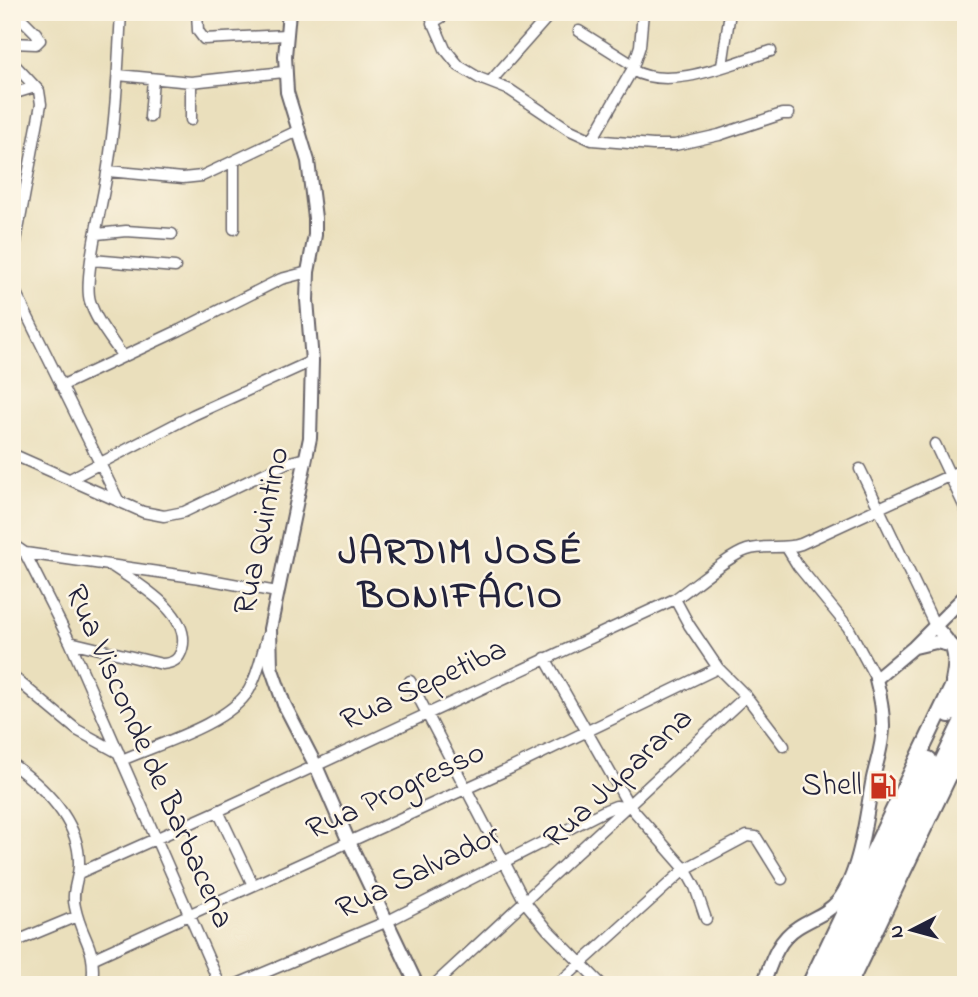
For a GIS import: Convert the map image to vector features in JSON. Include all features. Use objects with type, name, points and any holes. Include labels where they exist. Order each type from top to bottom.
[{"type":"highway","points":[[809,985],[966,658]]},
{"type":"highway","points":[[820,985],[966,681]]},
{"type":"highway","points":[[834,985],[966,712]]},
{"type":"highway","points":[[849,985],[966,741]]},
{"type":"main road","name":"Rua Quintino","points":[[270,629],[313,413],[307,300],[308,272],[315,235],[311,178],[287,92],[285,72],[289,12]]},
{"type":"main road","points":[[763,985],[778,946],[786,936],[828,910],[838,901],[848,884],[883,735],[883,715],[876,678],[914,647],[966,595]]},
{"type":"main road","points":[[935,626],[953,646],[956,661],[947,698]]},
{"type":"main road","points":[[270,629],[269,649],[276,684],[417,985]]},
{"type":"main road","points":[[914,647],[936,642],[953,646]]},
{"type":"street","points":[[12,43],[33,44],[40,40],[15,12]]},
{"type":"street","points":[[121,12],[118,75],[108,171],[92,260],[89,293],[90,302],[123,357]]},
{"type":"street","points":[[197,12],[198,31],[204,39],[286,35]]},
{"type":"street","points":[[429,12],[432,23],[452,59],[468,72],[510,90],[568,129],[592,140],[676,145],[789,114]]},
{"type":"street","points":[[432,23],[450,12]]},
{"type":"street","points":[[490,82],[552,12]]},
{"type":"street","points":[[592,140],[633,68],[640,46],[643,12]]},
{"type":"street","points":[[722,66],[730,12]]},
{"type":"street","points":[[579,31],[642,75],[664,79],[699,73],[771,51]]},
{"type":"street","points":[[12,62],[39,91],[41,104],[12,264]]},
{"type":"street","points":[[118,75],[191,82],[285,72]]},
{"type":"street","points":[[150,117],[153,79]]},
{"type":"street","points":[[191,82],[191,120]]},
{"type":"street","points":[[12,94],[35,87]]},
{"type":"street","points":[[108,171],[193,178],[212,173],[297,131]]},
{"type":"street","points":[[234,162],[234,229]]},
{"type":"street","points":[[97,234],[126,231],[172,234]]},
{"type":"street","points":[[92,260],[175,267]]},
{"type":"street","points":[[61,386],[281,279],[308,272]]},
{"type":"street","points":[[12,285],[119,501]]},
{"type":"street","points":[[70,479],[193,415],[312,362]]},
{"type":"street","points":[[935,444],[966,510]]},
{"type":"street","points":[[12,454],[154,515],[174,514],[286,463],[306,458]]},
{"type":"street","name":"Rua Sepetiba","points":[[79,873],[675,599],[735,555],[758,547],[787,548],[801,544],[966,468]]},
{"type":"street","points":[[860,469],[935,626]]},
{"type":"street","points":[[12,544],[25,553],[277,592]]},
{"type":"street","points":[[787,548],[798,566],[848,627],[876,678]]},
{"type":"street","name":"Rua Visconde de Barbacena","points":[[25,553],[70,642],[220,985]]},
{"type":"street","points":[[70,642],[162,663],[171,663],[178,659],[183,635],[171,611],[111,565]]},
{"type":"street","points":[[675,599],[718,668],[746,696],[784,746]]},
{"type":"street","name":"Rua Quintino","points":[[120,756],[204,725],[239,703],[257,673],[270,629]]},
{"type":"street","points":[[545,659],[626,806],[685,869],[695,887],[706,919]]},
{"type":"street","name":"Rua Progresso","points":[[94,958],[466,788],[718,668]]},
{"type":"street","points":[[12,676],[78,730],[120,756]]},
{"type":"street","points":[[411,681],[525,902],[602,985]]},
{"type":"street","name":"Rua Juparana","points":[[434,985],[746,696]]},
{"type":"street","points":[[12,764],[44,790],[67,820],[79,854],[79,873],[74,891],[77,916],[94,958],[92,985]]},
{"type":"street","name":"Rua Salvador","points":[[235,985],[388,921],[606,810],[626,806]]},
{"type":"street","points":[[218,811],[253,885]]},
{"type":"street","points":[[557,985],[685,869],[742,838],[750,835],[756,838],[782,879]]},
{"type":"street","points":[[12,943],[77,916]]},
{"type":"place","name":"Shell","points":[[883,786]]},
{"type":"district","name":"JARDIM JOSÉ BONIFÁCIO","points":[[461,576]]}]
